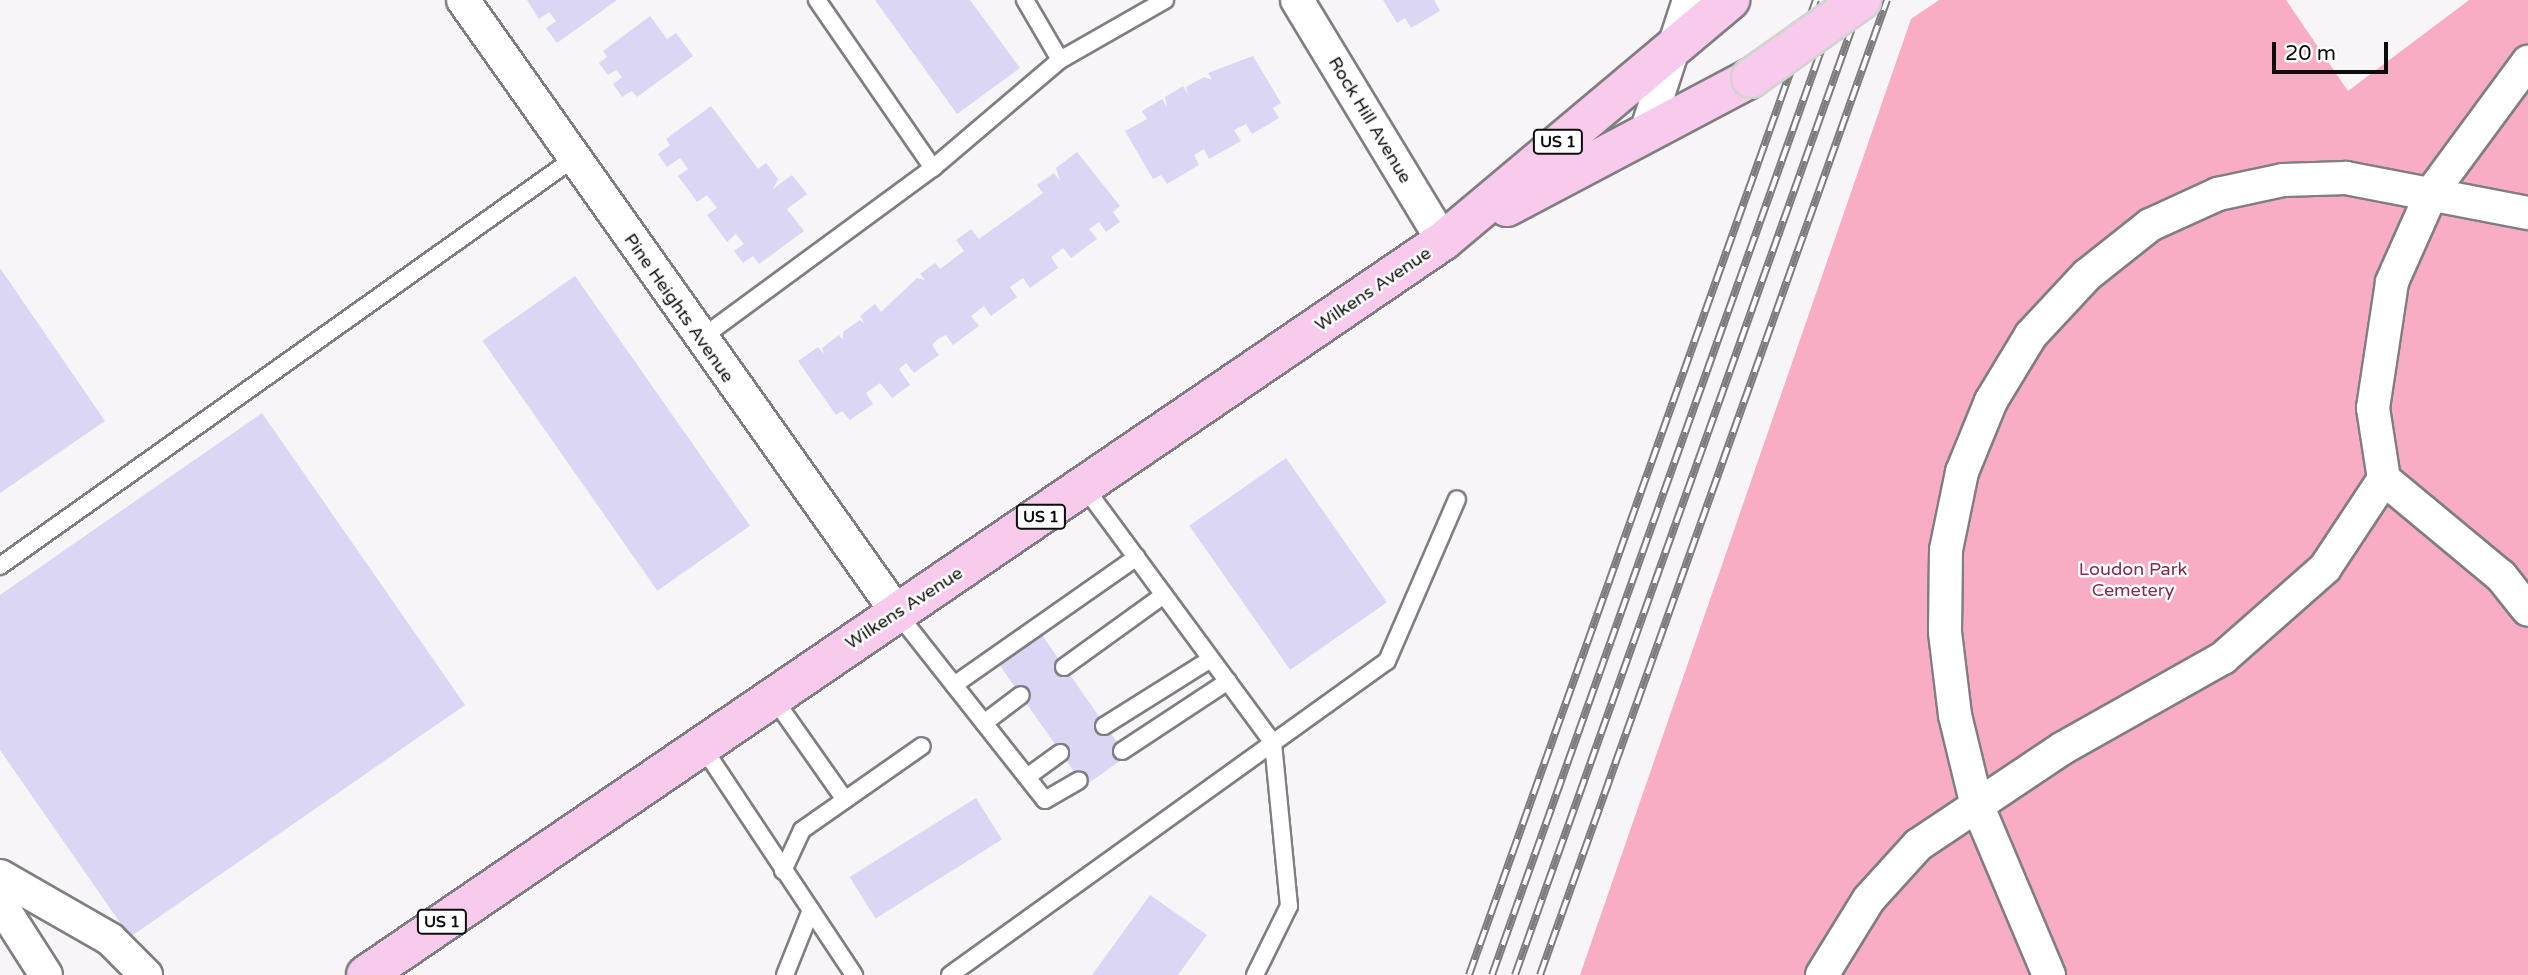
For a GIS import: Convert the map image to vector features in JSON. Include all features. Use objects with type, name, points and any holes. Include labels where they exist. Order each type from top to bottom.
[{"type":"main road","name":"Wilkens Avenue","points":[[366,975],[700,744],[1085,488],[1443,241],[1674,44],[1730,0]]},
{"type":"main road","name":"Wilkens Avenue","points":[[1443,241],[1751,78],[1861,0]]},
{"type":"street","name":"Pine Heights Avenue","points":[[463,0],[700,339],[898,614]]},
{"type":"street","name":"Rock Hill Avenue","points":[[1297,0],[1443,241]]},
{"type":"street","points":[[1644,135],[1689,0]]},
{"type":"street","points":[[2528,62],[2432,192],[2392,282],[2378,344],[2373,408],[2384,479],[2501,576],[2528,610]]},
{"type":"street","points":[[2049,975],[1976,802],[1946,646],[1946,550],[1962,472],[1991,401],[2031,335],[2087,275],[2150,225],[2218,194],[2283,180],[2346,178],[2432,192],[2528,213]]},
{"type":"street","points":[[1822,975],[1869,899],[1918,845],[1976,802],[2223,658],[2278,615],[2325,568],[2384,479]]},
{"type":"street","points":[[0,876],[110,939],[146,975]]},
{"type":"street","points":[[0,903],[46,975]]},
{"type":"lane","points":[[817,0],[933,168]]},
{"type":"lane","points":[[1025,0],[1060,60]]},
{"type":"lane","points":[[700,339],[933,168],[1060,60],[1165,0]]},
{"type":"lane","points":[[0,566],[573,159]]},
{"type":"lane","points":[[1085,488],[1273,743],[1289,906],[1255,975]]},
{"type":"lane","points":[[950,975],[1387,661],[1457,499]]},
{"type":"lane","points":[[954,685],[1137,557]]},
{"type":"lane","points":[[1064,667],[1164,595]]},
{"type":"lane","points":[[898,614],[1045,800],[1079,779]]},
{"type":"lane","points":[[1104,726],[1211,659]]},
{"type":"lane","points":[[1122,751],[1228,681]]},
{"type":"lane","points":[[772,695],[845,800]]},
{"type":"lane","points":[[984,723],[1021,695]]},
{"type":"lane","points":[[700,744],[854,975]]},
{"type":"lane","points":[[783,871],[802,830],[922,746]]},
{"type":"lane","points":[[1027,777],[1060,753]]},
{"type":"lane","points":[[785,975],[811,910]]},
{"type":"green space","name":"Loudon Park Cemetery","points":[[1939,0],[2286,0],[2348,91],[2469,0],[2528,0],[2528,975],[1580,975],[1911,19]]},
{"type":"building","points":[[527,0],[617,0],[557,43],[546,28],[556,21],[549,12],[539,19]]},
{"type":"building","points":[[875,0],[970,0],[1020,68],[957,114]]},
{"type":"building","points":[[1383,0],[1434,0],[1440,11],[1411,28],[1405,18],[1397,23]]},
{"type":"building","points":[[650,16],[667,39],[676,33],[693,56],[637,97],[632,91],[622,97],[613,84],[622,77],[616,70],[608,75],[599,63],[607,57],[603,51]]},
{"type":"building","points":[[1253,56],[1281,103],[1273,108],[1279,118],[1252,134],[1246,124],[1234,130],[1241,141],[1209,159],[1204,149],[1194,155],[1199,165],[1167,184],[1161,175],[1153,179],[1125,131],[1147,119],[1142,111],[1162,99],[1167,107],[1165,97],[1183,86],[1188,95],[1186,87],[1204,77],[1212,80],[1208,73]]},
{"type":"building","points":[[711,106],[758,169],[766,163],[778,179],[773,189],[792,175],[807,194],[787,209],[804,231],[759,264],[753,256],[743,263],[734,251],[744,244],[736,234],[727,242],[707,215],[717,208],[707,195],[697,202],[678,176],[688,169],[680,158],[667,167],[658,154],[670,145],[666,139]]},
{"type":"building","points":[[1077,152],[1120,206],[1113,212],[1120,222],[1106,232],[1099,222],[1089,229],[1097,239],[1071,258],[1063,248],[1051,257],[1058,268],[1030,288],[1023,278],[1010,287],[1017,297],[991,316],[984,306],[971,316],[979,326],[953,345],[946,335],[938,339],[932,345],[939,355],[914,373],[906,363],[899,369],[910,385],[892,398],[880,383],[866,393],[873,404],[850,420],[842,411],[836,415],[798,361],[818,347],[824,354],[822,348],[839,335],[843,340],[843,332],[860,320],[865,324],[860,316],[875,304],[881,312],[917,278],[925,280],[920,274],[935,263],[940,269],[964,251],[956,240],[971,229],[979,239],[1043,193],[1037,185],[1054,173],[1060,181],[1056,168]]},
{"type":"building","points":[[0,268],[105,421],[0,493]]},
{"type":"building","points":[[575,276],[750,526],[657,591],[482,341]]},
{"type":"building","points":[[262,413],[465,705],[130,937],[0,750],[0,595]]},
{"type":"building","points":[[1286,458],[1387,602],[1290,670],[1189,526]]},
{"type":"building","points":[[1042,635],[1127,756],[1084,786],[999,665]]},
{"type":"building","points":[[976,798],[1002,840],[876,919],[850,877]]},
{"type":"building","points":[[1150,895],[1207,935],[1178,975],[1092,975]]},
{"type":"railway","points":[[1469,975],[1816,0]]},
{"type":"railway","points":[[1492,975],[1839,0]]},
{"type":"railway","points":[[1515,975],[1862,0]]},
{"type":"railway","points":[[1540,975],[1887,0]]}]
